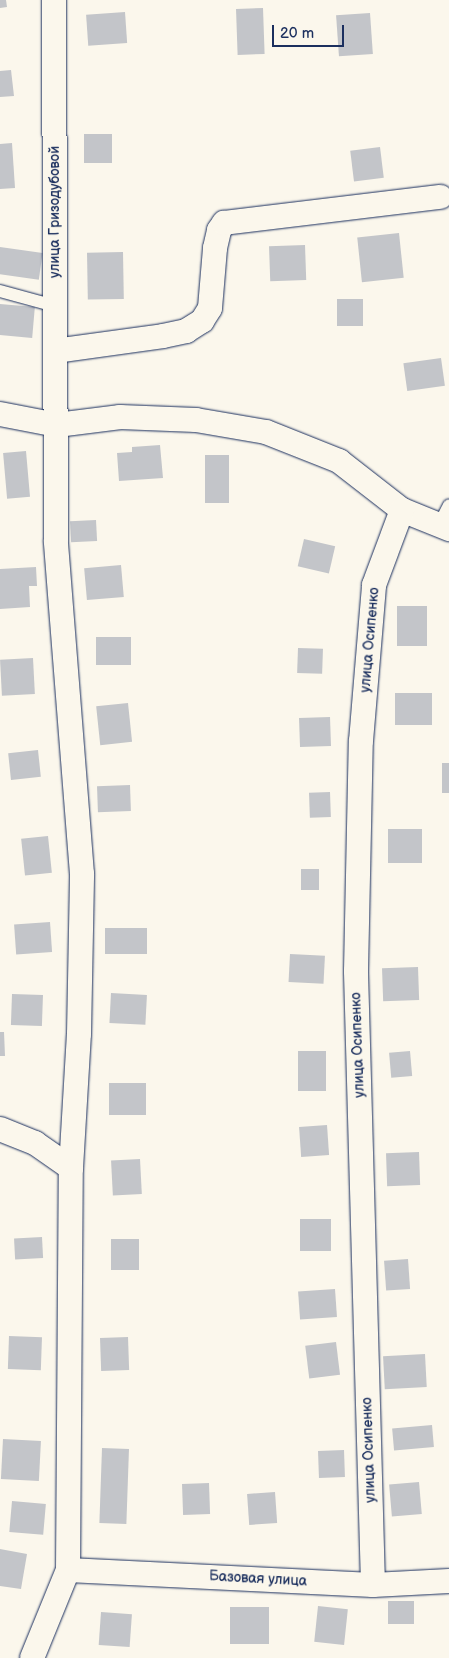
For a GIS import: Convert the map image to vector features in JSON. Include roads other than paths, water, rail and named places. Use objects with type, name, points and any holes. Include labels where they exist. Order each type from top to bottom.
[{"type":"street","name":"улица Гризодубовой","points":[[54,0],[56,542],[82,874],[79,1034],[71,1168],[68,1570]]},
{"type":"street","points":[[55,351],[163,336],[186,330],[202,321],[210,308],[215,248],[219,230],[224,223],[288,213],[440,197]]},
{"type":"street","points":[[0,414],[57,425],[120,417],[196,420],[266,432],[339,461],[402,510],[446,520]]},
{"type":"street","name":"улица Осипенко","points":[[373,1584],[356,971],[361,741],[374,585],[402,510]]},
{"type":"street","points":[[0,1129],[36,1143],[71,1168]]},
{"type":"street","points":[[32,1658],[68,1570]]},
{"type":"street","name":"Базовая улица","points":[[68,1570],[373,1584],[449,1581]]},
{"type":"lane","points":[[0,291],[54,306]]}]
